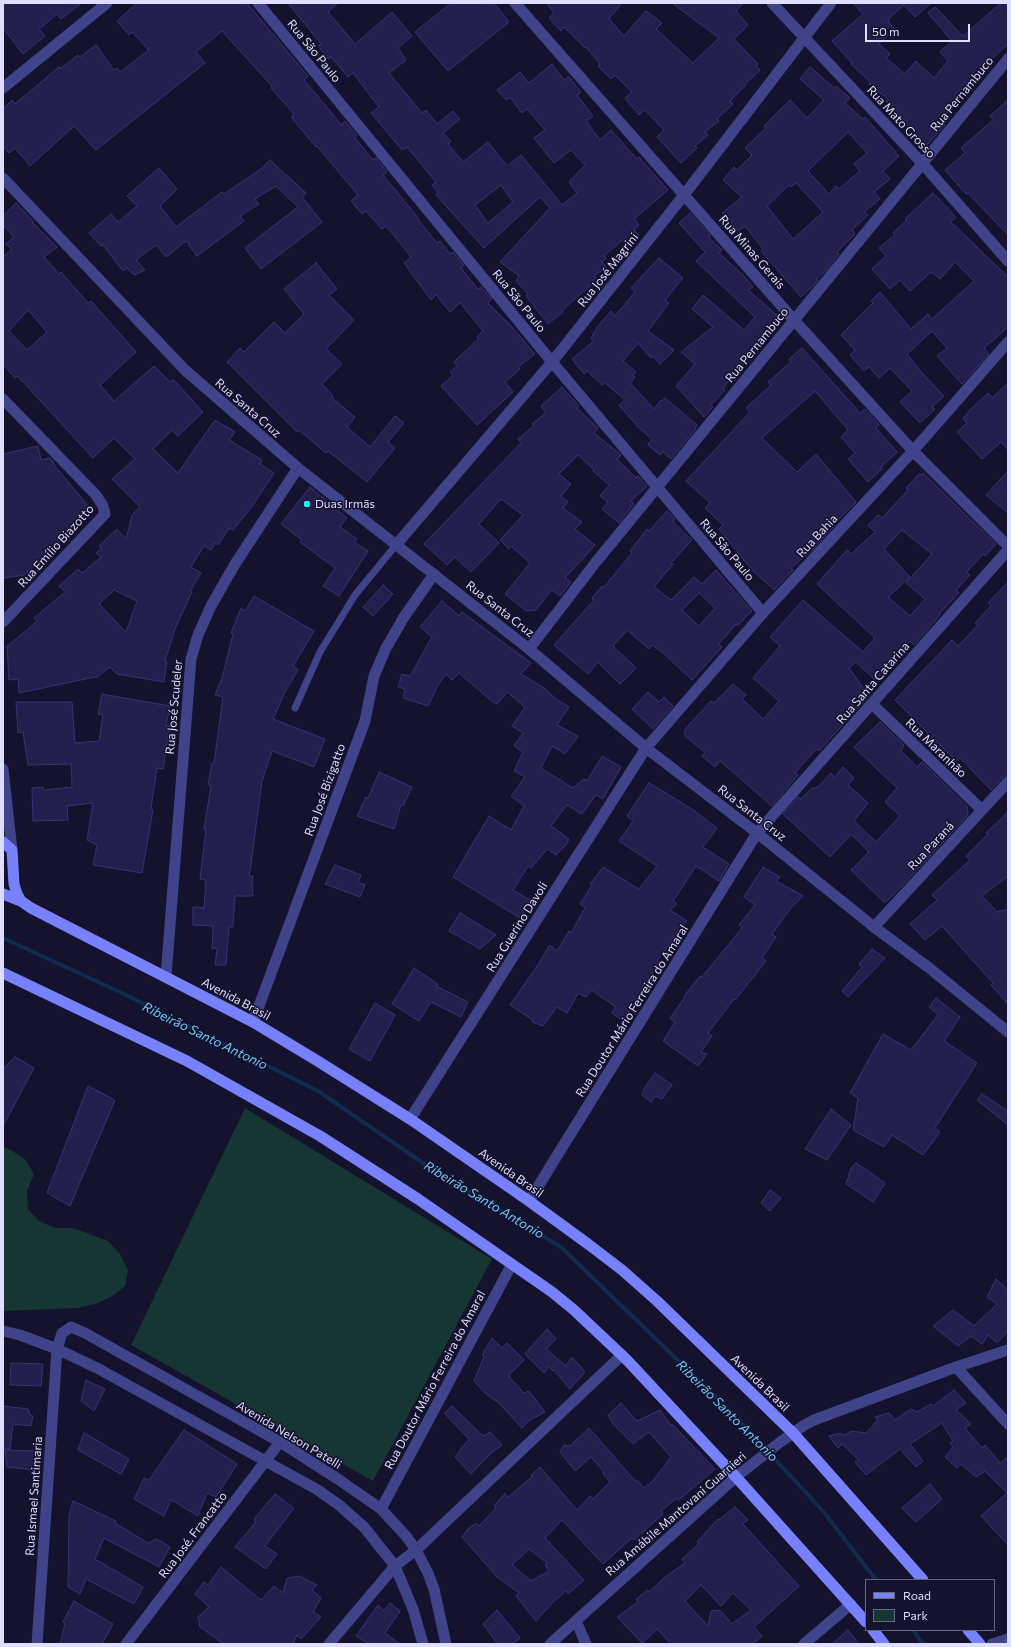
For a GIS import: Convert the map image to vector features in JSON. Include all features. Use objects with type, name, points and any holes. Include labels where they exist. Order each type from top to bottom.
[{"type":"main road","points":[[7,846],[14,884],[21,901]]},
{"type":"main road","name":"Avenida Brasil","points":[[3,894],[21,901],[31,908],[253,1022],[410,1119],[529,1201],[616,1266],[657,1300],[793,1433],[922,1579]]},
{"type":"main road","points":[[3,973],[187,1061],[320,1136],[412,1195],[563,1301],[622,1355],[739,1475],[865,1621]]},
{"type":"main road","points":[[873,1631],[884,1644]]},
{"type":"main road","points":[[969,1631],[980,1644]]},
{"type":"street","points":[[3,88],[107,3]]},
{"type":"street","name":"Rua São Paulo","points":[[258,3],[552,362],[763,613]]},
{"type":"street","name":"Rua Minas Gerais","points":[[515,3],[794,320],[913,451],[1008,546]]},
{"type":"street","name":"Rua Mato Grosso","points":[[772,3],[922,164],[1008,261]]},
{"type":"street","name":"Rua José Magrini","points":[[396,545],[552,362],[684,195],[831,3]]},
{"type":"street","name":"Rua Pernambuco","points":[[529,649],[596,562],[1008,59]]},
{"type":"street","name":"Rua Santa Cruz","points":[[3,178],[7,191],[185,370],[298,468],[529,649],[646,748],[874,927],[928,967],[1008,1032]]},
{"type":"street","name":"Rua Bahia","points":[[646,748],[763,613],[913,451],[1008,342]]},
{"type":"street","name":"Rua Emílio Biazotto","points":[[3,399],[96,495],[103,506],[105,514],[3,622]]},
{"type":"street","name":"Rua José Scudeler","points":[[166,976],[191,659],[198,635],[211,606],[235,564],[298,468]]},
{"type":"street","name":"Rua Santa Catarina","points":[[757,834],[1008,550]]},
{"type":"street","name":"Rua José Bizigatto","points":[[253,1022],[365,721],[374,676],[386,648],[404,617],[434,574]]},
{"type":"street","name":"Rua Maranhão","points":[[872,704],[982,810]]},
{"type":"street","name":"Rua Guerino Davoli","points":[[410,1119],[646,748]]},
{"type":"street","points":[[3,769],[7,846]]},
{"type":"street","name":"Rua Paraná","points":[[874,927],[1008,782]]},
{"type":"street","name":"Rua Doutor Mário Ferreira do Amaral","points":[[529,1201],[757,834]]},
{"type":"street","name":"Rua Doutor Mário Ferreira do Amaral","points":[[381,1509],[512,1264]]},
{"type":"street","name":"Avenida Nelson Patelli","points":[[57,1349],[60,1336],[63,1331],[71,1327],[76,1328],[280,1442],[338,1479],[381,1509],[406,1536],[416,1550],[434,1589],[446,1644]]},
{"type":"street","points":[[3,1331],[57,1349],[131,1386],[318,1490],[339,1505],[364,1526],[396,1566],[413,1609],[423,1644]]},
{"type":"street","name":"Rua Ismael Santimaria","points":[[37,1644],[57,1349]]},
{"type":"street","name":"Rua Amábile Mantovani Guarnieri","points":[[550,1644],[739,1475],[793,1433],[814,1420],[956,1367],[1008,1350]]},
{"type":"street","points":[[329,1644],[396,1566],[416,1550],[622,1355]]},
{"type":"street","points":[[956,1367],[1008,1424]]},
{"type":"street","name":"Rua José. Francatto","points":[[126,1644],[280,1442]]},
{"type":"street","points":[[804,1644],[850,1604]]},
{"type":"street","points":[[576,1621],[586,1644]]},
{"type":"street","points":[[992,1644],[1008,1639]]},
{"type":"lane","points":[[295,708],[320,652],[355,595],[396,545]]},
{"type":"green space","points":[[245,1108],[492,1259],[373,1481],[131,1345]]},
{"type":"green space","points":[[3,1147],[11,1150],[26,1160],[34,1175],[27,1191],[28,1209],[39,1221],[55,1228],[73,1228],[108,1241],[120,1254],[128,1270],[125,1286],[111,1297],[95,1304],[77,1308],[3,1311]]},
{"type":"building","points":[[3,3],[82,3],[61,19],[57,14],[39,29],[45,36],[23,54],[3,28]]},
{"type":"building","points":[[137,3],[247,3],[308,76],[304,80],[341,125],[345,121],[357,135],[355,138],[373,160],[376,158],[387,172],[383,175],[437,243],[440,241],[450,254],[453,252],[464,265],[461,268],[478,289],[481,287],[492,299],[488,303],[513,328],[535,354],[518,367],[520,369],[505,382],[513,392],[477,425],[441,386],[453,375],[450,372],[457,366],[454,362],[479,338],[477,337],[483,331],[460,303],[450,312],[436,295],[431,300],[404,263],[411,257],[401,244],[386,226],[382,229],[366,211],[362,214],[351,201],[358,195],[291,117],[294,114],[271,88],[272,86],[222,31],[196,52],[205,63],[96,150],[74,126],[30,166],[15,148],[9,153],[3,146],[3,109],[12,100],[15,104],[59,67],[60,69],[78,55],[80,57],[96,45],[114,70],[117,68],[120,72],[149,50],[132,32],[129,35],[117,21]]},
{"type":"building","points":[[288,3],[338,3],[328,12],[355,44],[392,12],[412,36],[398,48],[406,60],[389,73],[422,113],[426,110],[437,124],[453,111],[460,119],[443,133],[451,141],[448,144],[463,162],[488,142],[507,166],[521,155],[562,205],[577,193],[569,182],[585,165],[571,150],[554,163],[534,138],[545,130],[527,109],[522,113],[510,97],[506,100],[497,90],[520,72],[529,83],[552,64],[564,80],[569,77],[581,92],[577,95],[593,116],[586,121],[600,140],[611,130],[637,159],[639,157],[668,190],[634,219],[639,225],[634,230],[639,235],[627,246],[622,240],[604,256],[606,258],[602,262],[606,267],[594,276],[597,280],[548,324],[526,296],[528,294],[516,281],[519,276],[500,262],[550,208],[540,197],[484,248],[436,195],[438,192],[432,185],[436,182],[407,147],[402,150],[371,113],[379,107],[353,73],[348,77],[331,57],[328,59],[318,46],[321,44]],"holes":[[[501,185],[513,202],[488,223],[475,205]]]},
{"type":"building","points":[[451,3],[494,3],[509,22],[448,71],[415,32]]},
{"type":"building","points":[[546,3],[622,3],[609,19],[624,36],[646,11],[662,23],[656,29],[693,63],[719,38],[672,3],[743,3],[736,11],[748,25],[734,39],[758,64],[756,66],[760,70],[730,101],[733,104],[717,119],[719,121],[705,132],[708,135],[695,146],[697,148],[681,163],[657,137],[664,130],[645,110],[639,115],[625,98],[632,92],[615,75],[611,79],[598,66],[600,64],[586,47],[585,48],[564,27],[561,31],[549,18],[554,13]]},
{"type":"building","points":[[853,3],[931,3],[915,17],[904,5],[888,19],[888,22],[894,28],[879,44],[890,54],[886,58],[905,74],[916,61],[934,78],[948,61],[940,52],[952,41],[928,13],[935,7],[963,36],[1001,3],[1008,3],[1008,44],[966,83],[968,85],[957,98],[960,100],[941,121],[945,125],[926,146],[904,122],[905,120],[886,101],[888,99],[869,84],[871,83],[851,64],[852,63],[832,41],[863,14]]},
{"type":"building","points":[[810,67],[834,88],[836,86],[850,98],[845,103],[863,119],[865,117],[899,156],[883,171],[890,179],[874,192],[880,199],[864,212],[868,215],[852,230],[855,234],[837,252],[839,254],[825,272],[816,279],[818,280],[815,284],[801,297],[761,251],[763,249],[745,226],[738,231],[722,213],[742,197],[723,180],[734,167],[737,170],[752,155],[745,148],[766,128],[764,126],[790,100],[807,118],[824,100],[800,79]],"holes":[[[848,132],[867,153],[854,164],[860,171],[839,189],[836,186],[829,194],[808,171]],[[796,183],[823,212],[793,239],[767,206],[789,185],[791,187]]]},
{"type":"building","points":[[1008,100],[1008,235],[968,193],[966,194],[945,170],[965,153],[961,148],[993,120],[990,116]]},
{"type":"building","points":[[270,160],[306,193],[302,197],[322,222],[261,269],[245,248],[298,207],[276,186],[255,199],[259,204],[240,216],[244,221],[197,256],[186,241],[166,257],[156,245],[136,260],[145,270],[134,275],[127,268],[123,271],[103,245],[101,246],[89,233],[111,214],[118,222],[137,206],[127,196],[159,168],[177,189],[160,206],[176,227],[222,192],[224,194],[261,169]]},
{"type":"building","points":[[933,193],[956,217],[951,222],[1008,277],[1008,327],[984,348],[989,354],[962,384],[937,356],[947,348],[932,331],[907,354],[944,396],[932,407],[935,409],[920,423],[900,402],[912,391],[890,368],[879,378],[869,367],[864,371],[850,355],[855,350],[841,335],[873,303],[871,301],[880,292],[911,329],[928,314],[932,319],[974,281],[955,262],[940,279],[931,272],[910,291],[900,280],[890,289],[872,269],[886,256],[879,248],[895,235],[893,233],[907,220],[905,219]]},
{"type":"building","points":[[16,203],[33,221],[32,222],[57,247],[44,257],[59,274],[61,272],[88,303],[91,301],[136,352],[100,385],[114,401],[154,366],[170,382],[173,379],[203,412],[178,436],[172,430],[153,449],[178,473],[215,420],[235,432],[229,440],[262,460],[260,464],[274,473],[253,505],[233,530],[229,528],[218,545],[215,543],[211,550],[204,546],[191,567],[201,573],[190,591],[192,592],[175,629],[165,661],[167,662],[164,682],[117,674],[110,667],[96,678],[19,693],[18,679],[9,680],[7,646],[37,621],[34,618],[65,592],[59,586],[78,569],[82,573],[101,557],[96,553],[102,548],[99,546],[117,529],[126,539],[132,515],[140,507],[112,479],[135,459],[114,438],[93,458],[25,384],[17,376],[15,378],[3,364],[3,257],[12,249],[6,244],[14,237],[3,225],[3,216]],"holes":[[[28,310],[47,332],[27,350],[9,331]],[[114,590],[137,601],[126,632],[99,604]]]},
{"type":"building","points":[[690,213],[711,236],[709,238],[722,250],[719,253],[743,275],[753,287],[748,290],[780,318],[762,338],[764,340],[723,388],[725,390],[711,405],[713,407],[704,417],[676,386],[695,364],[681,352],[713,327],[692,309],[703,295],[744,330],[755,317],[696,261],[705,252],[679,223]]},
{"type":"building","points":[[659,258],[683,278],[665,300],[669,303],[648,331],[674,350],[660,364],[653,356],[651,358],[638,343],[623,361],[636,372],[633,375],[635,377],[630,383],[654,409],[661,400],[662,401],[665,398],[697,425],[695,428],[696,429],[671,459],[663,452],[660,455],[648,445],[652,439],[638,427],[619,405],[625,400],[604,382],[602,385],[587,371],[584,374],[572,359],[594,341],[591,338],[598,326],[611,311],[615,316],[635,292],[631,288]]},
{"type":"building","points":[[316,263],[337,289],[329,295],[354,320],[326,349],[342,364],[322,384],[333,396],[332,398],[355,417],[347,427],[370,447],[395,416],[404,423],[388,442],[395,448],[367,482],[328,451],[326,453],[299,430],[297,432],[227,362],[240,348],[244,352],[274,322],[285,333],[304,314],[284,289]]},
{"type":"building","points":[[802,348],[860,413],[865,409],[876,421],[879,425],[876,428],[897,452],[868,482],[848,459],[855,453],[841,437],[848,430],[815,391],[762,438],[797,472],[816,454],[856,502],[834,524],[835,525],[812,550],[791,568],[793,570],[774,590],[751,569],[719,529],[723,525],[705,508],[710,503],[686,481],[750,412],[746,408],[771,385],[768,382],[791,362],[789,359]]},
{"type":"building","points":[[1008,383],[1008,450],[1001,442],[982,459],[957,432],[967,423],[963,419],[969,411],[988,393],[992,398]]},
{"type":"building","points":[[562,387],[579,406],[577,408],[598,428],[594,433],[621,455],[617,459],[636,478],[638,476],[647,486],[631,501],[634,504],[619,523],[602,509],[608,502],[600,496],[609,485],[578,455],[559,474],[571,484],[561,496],[568,502],[563,508],[582,522],[575,529],[595,545],[565,578],[571,582],[560,596],[551,590],[536,610],[526,611],[505,594],[530,563],[511,546],[509,549],[500,540],[523,515],[501,499],[479,524],[499,543],[471,572],[455,557],[447,565],[424,544],[521,443],[518,439],[534,426],[532,424],[546,413],[541,406]]},
{"type":"building","points":[[38,446],[41,460],[50,458],[54,465],[90,508],[86,511],[88,513],[60,536],[63,539],[24,575],[3,578],[3,454]]},
{"type":"building","points":[[1008,471],[1008,513],[986,495]]},
{"type":"building","points":[[924,474],[996,544],[985,556],[983,554],[967,572],[970,575],[956,590],[959,593],[939,614],[940,615],[917,642],[914,645],[910,641],[875,680],[856,662],[849,668],[869,696],[819,751],[816,749],[795,773],[798,775],[772,806],[720,761],[715,767],[702,756],[705,752],[686,737],[684,733],[686,728],[711,701],[714,703],[733,684],[746,695],[742,699],[763,719],[779,701],[753,678],[780,646],[770,637],[803,600],[863,652],[875,638],[817,584],[847,550],[851,554],[875,532],[868,525],[878,515],[882,518],[908,490],[906,488],[918,475]],"holes":[[[902,530],[932,554],[906,583],[925,599],[910,616],[888,597],[910,577],[884,549]]]},
{"type":"building","points":[[310,487],[347,518],[340,527],[357,539],[354,542],[368,551],[339,596],[323,586],[335,568],[300,542],[302,540],[281,524]]},
{"type":"building","points":[[667,511],[675,519],[673,522],[692,540],[671,563],[673,564],[654,587],[671,600],[694,577],[702,584],[716,570],[752,611],[738,625],[736,624],[719,644],[722,647],[692,680],[662,652],[652,645],[649,649],[627,630],[613,646],[636,668],[620,684],[598,662],[588,674],[554,645],[594,600],[592,598],[602,586],[604,587],[632,553],[630,551],[647,529],[649,531]],"holes":[[[699,593],[715,608],[699,626],[682,610]]]},
{"type":"building","points":[[1008,582],[1008,775],[1003,777],[991,790],[960,758],[956,761],[895,700],[952,640],[958,646],[978,625],[975,623],[991,606],[988,603]]},
{"type":"building","points":[[383,585],[393,594],[373,616],[363,607]]},
{"type":"building","points":[[254,596],[314,631],[293,666],[298,670],[285,692],[273,719],[325,739],[314,767],[272,751],[262,781],[249,876],[253,876],[253,896],[235,896],[233,927],[229,927],[226,965],[215,965],[217,949],[212,948],[213,926],[193,925],[193,907],[204,908],[206,880],[200,879],[206,829],[204,829],[211,786],[208,785],[212,763],[214,763],[223,697],[215,695],[222,678],[233,634],[231,633],[241,608],[245,611]]},
{"type":"building","points":[[442,601],[459,616],[462,612],[531,663],[521,674],[544,688],[556,699],[569,707],[557,725],[578,736],[565,754],[552,746],[541,768],[573,788],[584,779],[587,781],[602,756],[621,767],[603,799],[596,795],[582,814],[567,805],[551,826],[569,839],[566,845],[556,855],[547,849],[531,868],[528,866],[513,890],[530,900],[520,918],[453,877],[489,816],[511,830],[524,806],[511,796],[525,777],[514,771],[523,752],[514,746],[523,733],[512,726],[525,707],[507,692],[497,704],[459,673],[452,680],[446,674],[438,685],[428,706],[403,698],[405,689],[398,687],[402,674],[410,676],[432,637],[420,627]]},
{"type":"building","points":[[648,692],[659,702],[664,697],[673,706],[653,729],[632,709]]},
{"type":"building","points":[[102,694],[170,706],[166,726],[170,726],[163,769],[157,768],[151,809],[153,810],[142,873],[93,865],[97,845],[87,840],[93,803],[67,806],[68,820],[33,821],[32,788],[43,787],[44,790],[72,787],[71,764],[28,765],[23,732],[18,733],[16,702],[72,702],[75,743],[99,741],[103,715],[98,714]]},
{"type":"building","points":[[880,722],[904,745],[901,751],[917,767],[922,762],[967,806],[968,813],[968,815],[885,903],[851,870],[869,852],[851,834],[830,857],[783,814],[798,797],[801,799],[812,788],[817,788],[831,773],[834,778],[843,767],[854,778],[848,785],[868,803],[854,821],[876,842],[900,816],[885,802],[897,788],[854,747]]},
{"type":"building","points":[[379,772],[412,787],[403,806],[401,805],[394,829],[357,816],[366,797],[368,798]]},
{"type":"building","points":[[649,783],[692,809],[717,828],[703,847],[729,864],[719,881],[696,866],[673,901],[677,904],[670,910],[687,921],[657,961],[659,962],[623,1021],[612,1013],[616,1007],[591,990],[586,997],[578,993],[567,1013],[557,1007],[543,1026],[532,1022],[533,1020],[510,1005],[550,945],[557,951],[569,931],[571,933],[585,908],[580,904],[592,885],[590,884],[603,867],[639,889],[657,866],[619,841],[633,821],[627,816]]},
{"type":"building","points":[[1008,812],[1008,876],[982,896],[997,912],[1008,909],[1008,1004],[991,985],[993,983],[942,926],[925,940],[910,924],[937,900],[932,895],[970,860],[966,856],[988,834],[986,833]]},
{"type":"building","points":[[335,865],[361,875],[358,882],[365,885],[360,897],[325,884]]},
{"type":"building","points":[[763,867],[780,877],[776,881],[803,896],[791,908],[772,934],[776,937],[762,958],[766,961],[708,1033],[712,1036],[701,1052],[707,1054],[698,1066],[663,1041],[675,1022],[670,1018],[685,997],[684,996],[700,976],[702,977],[742,928],[739,925],[755,905],[744,897]]},
{"type":"building","points":[[460,913],[496,935],[480,949],[449,931]]},
{"type":"building","points":[[872,949],[885,958],[848,997],[842,991],[862,967],[859,964]]},
{"type":"building","points":[[414,968],[438,984],[436,986],[468,1002],[461,1017],[431,1002],[419,1021],[392,1004]]},
{"type":"building","points":[[936,998],[960,1017],[944,1041],[977,1063],[935,1128],[940,1132],[923,1155],[892,1135],[884,1147],[853,1130],[858,1098],[850,1093],[883,1034],[911,1050],[938,1015],[929,1007]]},
{"type":"building","points":[[375,1003],[395,1015],[370,1061],[349,1049]]},
{"type":"building","points":[[15,1057],[34,1068],[3,1126],[3,1069]]},
{"type":"building","points":[[655,1073],[672,1085],[662,1099],[656,1096],[651,1102],[642,1095],[645,1087]]},
{"type":"building","points":[[88,1086],[115,1100],[70,1206],[47,1193]]},
{"type":"building","points":[[982,1094],[1008,1111],[1008,1125],[977,1100]]},
{"type":"building","points":[[831,1109],[851,1125],[827,1160],[805,1149]]},
{"type":"building","points":[[856,1163],[885,1183],[873,1202],[846,1184],[851,1168]]},
{"type":"building","points":[[770,1190],[781,1198],[770,1211],[761,1203]]},
{"type":"building","points":[[996,1279],[1008,1290],[1008,1331],[997,1343],[988,1335],[982,1344],[971,1336],[958,1346],[933,1326],[953,1310],[974,1326],[997,1304],[987,1297]]},
{"type":"building","points":[[547,1329],[556,1339],[546,1349],[566,1366],[572,1357],[585,1372],[570,1389],[554,1370],[553,1371],[549,1367],[544,1373],[525,1354]]},
{"type":"building","points":[[492,1338],[502,1348],[507,1343],[524,1360],[509,1375],[510,1378],[524,1393],[529,1391],[545,1412],[530,1420],[522,1428],[499,1403],[485,1393],[474,1381],[484,1357],[482,1355]]},
{"type":"building","points":[[11,1363],[43,1364],[41,1386],[10,1385]]},
{"type":"building","points":[[86,1380],[105,1389],[94,1411],[81,1401]]},
{"type":"building","points":[[954,1390],[966,1403],[956,1410],[971,1424],[965,1428],[982,1448],[985,1445],[1000,1463],[1008,1457],[1008,1545],[981,1516],[1007,1493],[985,1471],[976,1477],[961,1464],[957,1468],[945,1457],[953,1447],[950,1443],[953,1441],[942,1423],[910,1444],[923,1461],[916,1467],[900,1449],[866,1475],[855,1462],[859,1460],[842,1444],[838,1448],[829,1436],[840,1433],[844,1435],[852,1431],[866,1433],[878,1420],[875,1417],[889,1413],[895,1420],[911,1409],[917,1412],[931,1404],[933,1406]]},
{"type":"building","points":[[621,1403],[637,1421],[660,1410],[671,1425],[672,1424],[715,1469],[679,1500],[677,1498],[661,1511],[663,1514],[634,1540],[632,1538],[603,1564],[562,1520],[545,1538],[584,1580],[568,1594],[566,1591],[553,1602],[536,1621],[516,1596],[519,1593],[497,1577],[462,1537],[468,1529],[476,1523],[479,1526],[496,1508],[494,1506],[505,1493],[508,1497],[532,1477],[531,1475],[540,1467],[577,1510],[590,1496],[593,1499],[610,1482],[603,1474],[604,1472],[591,1457],[575,1471],[560,1452],[564,1445],[570,1446],[589,1428],[636,1482],[637,1480],[644,1488],[652,1482],[671,1457],[649,1432],[633,1444],[613,1424],[608,1415]],"holes":[[[529,1549],[547,1563],[545,1565],[549,1571],[531,1581],[512,1565]]]},
{"type":"building","points":[[3,1406],[28,1409],[30,1415],[33,1416],[31,1426],[13,1424],[10,1449],[3,1449]]},
{"type":"building","points":[[452,1406],[483,1436],[490,1432],[502,1445],[490,1454],[471,1474],[455,1457],[469,1439],[444,1413]]},
{"type":"building","points":[[184,1430],[237,1464],[216,1497],[207,1493],[198,1516],[171,1500],[164,1516],[134,1499],[144,1478],[149,1480]]},
{"type":"building","points":[[84,1433],[129,1459],[121,1474],[78,1450]]},
{"type":"building","points":[[5,1450],[35,1451],[34,1470],[7,1467]]},
{"type":"building","points":[[930,1484],[942,1499],[916,1522],[902,1508]]},
{"type":"building","points":[[275,1494],[294,1508],[265,1546],[277,1554],[266,1569],[235,1547],[255,1523],[255,1518]]},
{"type":"building","points":[[73,1501],[116,1521],[115,1523],[148,1543],[157,1539],[170,1547],[159,1567],[104,1538],[95,1559],[143,1587],[134,1604],[86,1579],[80,1594],[68,1587],[69,1516]]},
{"type":"building","points":[[735,1507],[748,1520],[743,1524],[799,1586],[754,1627],[762,1636],[752,1644],[671,1644],[657,1629],[642,1643],[617,1617],[638,1602],[636,1599],[648,1590],[649,1592],[665,1577],[685,1563],[682,1559],[699,1544],[697,1542],[718,1519],[719,1520]],"holes":[[[701,1585],[721,1606],[733,1593],[751,1610],[732,1624],[720,1610],[711,1611],[708,1626],[685,1601]]]},
{"type":"building","points":[[221,1567],[261,1600],[274,1586],[283,1593],[287,1578],[299,1576],[317,1585],[312,1590],[321,1598],[313,1612],[321,1617],[301,1639],[297,1635],[293,1644],[224,1644],[200,1627],[198,1617],[209,1607],[195,1594],[204,1582],[208,1585]]},
{"type":"building","points":[[74,1601],[113,1624],[102,1644],[60,1644],[65,1623],[63,1622]]},
{"type":"building","points":[[390,1603],[400,1611],[385,1633],[400,1644],[370,1644],[356,1636],[378,1605],[384,1611]]},
{"type":"building","points":[[497,1610],[520,1638],[512,1644],[498,1644],[483,1624]]},
{"type":"building","points":[[848,1630],[859,1644],[832,1644]]},
{"type":"waterway","name":"Ribeirão Santo Antonio","points":[[3,938],[124,994],[318,1091],[442,1176],[561,1247],[732,1413],[823,1511],[875,1579]]},
{"type":"waterway","name":"Ribeirão Santo Antonio","points":[[914,1631],[923,1644]]},
{"type":"place","name":"Duas Irmãs","points":[[307,504]]}]
